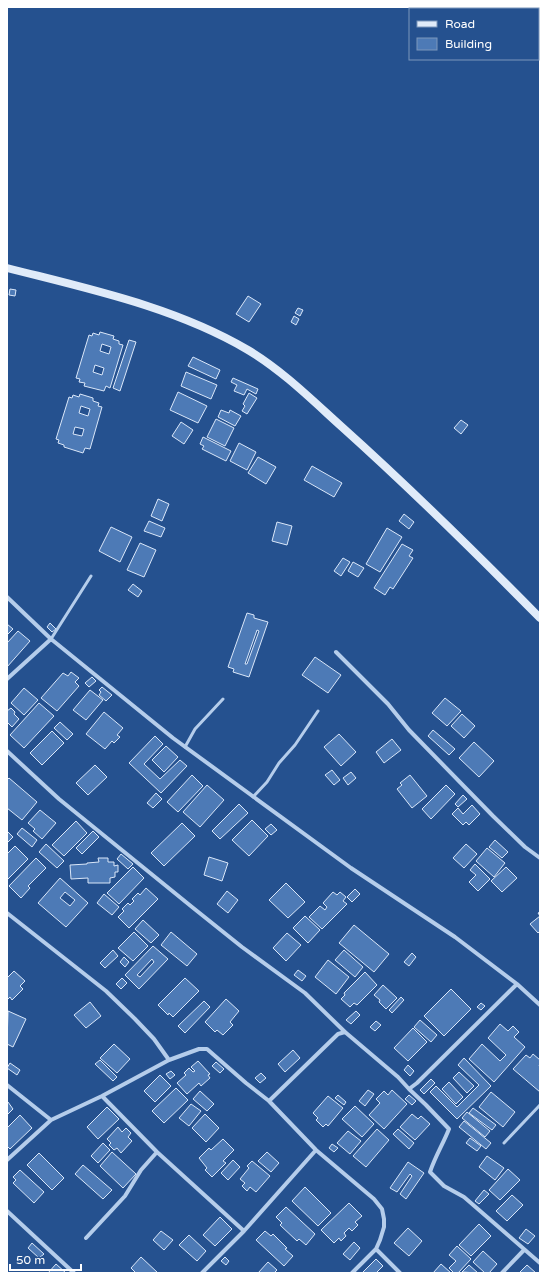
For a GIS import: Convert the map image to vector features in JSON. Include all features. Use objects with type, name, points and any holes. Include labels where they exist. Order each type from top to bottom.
[{"type":"main road","points":[[7,268],[112,295],[166,312],[211,331],[248,350],[284,375],[374,455],[483,560],[540,618]]},
{"type":"street","points":[[7,597],[51,639],[172,738],[351,868],[455,937],[517,984],[540,1005]]},
{"type":"street","points":[[7,679],[51,639]]},
{"type":"street","points":[[336,652],[388,704],[409,730],[493,816],[525,847],[540,858]]},
{"type":"street","points":[[7,751],[59,798],[186,902],[242,947],[305,993],[345,1032],[398,1077],[449,1129],[444,1144],[430,1172],[444,1186],[464,1197],[540,1263]]},
{"type":"street","points":[[7,913],[106,991],[154,1039],[169,1060]]},
{"type":"street","points":[[409,1089],[417,1083],[517,984]]},
{"type":"street","points":[[269,1101],[338,1034],[345,1032]]},
{"type":"street","points":[[7,1160],[51,1120],[102,1096],[169,1060],[199,1049],[207,1049],[269,1101],[316,1150],[374,1199],[382,1209],[384,1228],[376,1250],[352,1273]]},
{"type":"street","points":[[7,1086],[51,1120]]},
{"type":"street","points":[[102,1096],[157,1152],[244,1231]]},
{"type":"street","points":[[202,1273],[244,1231],[316,1150]]},
{"type":"street","points":[[86,1238],[125,1196],[141,1170],[157,1152]]},
{"type":"street","points":[[7,1211],[74,1273]]},
{"type":"street","points":[[376,1250],[400,1273]]},
{"type":"street","points":[[502,1273],[524,1250]]},
{"type":"lane","points":[[51,639],[91,576]]},
{"type":"lane","points":[[185,747],[195,729],[222,699]]},
{"type":"lane","points":[[253,797],[267,782],[279,763],[295,745],[318,711]]},
{"type":"lane","points":[[504,1143],[540,1105]]},
{"type":"building","points":[[10,289],[16,290],[15,296],[9,295]]},
{"type":"building","points":[[248,296],[261,304],[249,322],[236,314]]},
{"type":"building","points":[[298,308],[303,310],[300,316],[295,313]]},
{"type":"building","points":[[294,316],[299,319],[296,325],[291,322]]},
{"type":"building","points":[[100,332],[114,336],[113,339],[119,341],[119,344],[123,345],[110,388],[106,386],[104,391],[84,386],[85,383],[79,382],[80,379],[76,378],[89,335],[92,336],[93,333],[99,335]],"holes":[[[102,344],[111,347],[109,354],[100,351]],[[95,365],[104,368],[102,375],[93,372]]]},
{"type":"building","points":[[129,340],[136,342],[120,391],[113,388]]},
{"type":"building","points":[[193,357],[220,370],[216,379],[188,366]]},
{"type":"building","points":[[186,372],[217,385],[211,399],[181,386]]},
{"type":"building","points":[[233,378],[258,389],[256,394],[247,389],[244,395],[234,391],[237,385],[231,382]]},
{"type":"building","points":[[178,392],[207,406],[198,423],[170,410]]},
{"type":"building","points":[[249,393],[257,398],[247,414],[242,411],[245,406],[243,404]]},
{"type":"building","points":[[80,394],[93,398],[93,401],[99,403],[98,406],[102,407],[90,449],[85,448],[83,453],[64,447],[64,445],[58,443],[59,440],[56,439],[69,397],[72,398],[73,395],[79,397]],"holes":[[[81,406],[90,409],[88,416],[79,413]],[[75,427],[84,429],[82,436],[73,434]]]},
{"type":"building","points":[[221,410],[229,413],[230,410],[241,416],[235,426],[218,417]]},
{"type":"building","points":[[216,419],[234,428],[225,446],[207,437]]},
{"type":"building","points":[[461,420],[468,425],[461,434],[454,428]]},
{"type":"building","points":[[181,422],[193,430],[184,444],[172,436]]},
{"type":"building","points":[[203,437],[231,451],[226,461],[202,449],[204,446],[200,444]]},
{"type":"building","points":[[239,443],[256,452],[247,470],[230,461]]},
{"type":"building","points":[[258,457],[276,467],[266,484],[248,473]]},
{"type":"building","points":[[312,466],[342,483],[334,497],[304,480]]},
{"type":"building","points":[[158,499],[169,504],[162,521],[151,516]]},
{"type":"building","points":[[404,514],[414,522],[409,529],[399,521]]},
{"type":"building","points":[[149,521],[165,528],[161,537],[144,531]]},
{"type":"building","points":[[277,522],[292,526],[287,545],[272,541]]},
{"type":"building","points":[[111,527],[132,537],[120,562],[99,551]]},
{"type":"building","points":[[387,528],[402,537],[380,572],[366,564]]},
{"type":"building","points":[[140,543],[156,550],[144,577],[127,570]]},
{"type":"building","points":[[402,544],[413,550],[409,556],[413,558],[393,589],[390,587],[385,595],[374,588]]},
{"type":"building","points":[[343,558],[350,562],[341,576],[334,571]]},
{"type":"building","points":[[353,562],[364,568],[358,577],[348,571]]},
{"type":"building","points":[[133,584],[142,591],[138,597],[128,590]]},
{"type":"building","points":[[247,613],[254,615],[254,618],[268,622],[249,677],[233,672],[234,669],[228,667]],"holes":[[[257,630],[259,631],[247,664],[245,664]]]},
{"type":"building","points":[[50,623],[56,629],[52,632],[47,627]]},
{"type":"building","points":[[7,624],[13,629],[7,635]]},
{"type":"building","points":[[18,631],[30,641],[7,667],[7,643]]},
{"type":"building","points":[[315,657],[341,675],[328,693],[302,675]]},
{"type":"building","points":[[71,672],[79,678],[75,682],[79,686],[57,711],[41,698],[63,673],[68,676]]},
{"type":"building","points":[[92,677],[96,681],[89,687],[85,683]]},
{"type":"building","points":[[102,687],[112,695],[106,701],[99,695],[101,692],[99,690]]},
{"type":"building","points":[[24,688],[38,700],[24,715],[11,703]]},
{"type":"building","points":[[90,690],[103,700],[86,720],[73,710]]},
{"type":"building","points":[[445,698],[461,711],[447,726],[432,713]]},
{"type":"building","points":[[39,703],[54,716],[24,748],[10,735]]},
{"type":"building","points":[[11,708],[19,719],[12,727],[7,722],[7,711]]},
{"type":"building","points":[[104,712],[123,728],[117,735],[120,737],[114,743],[112,741],[105,749],[86,734]]},
{"type":"building","points":[[462,714],[475,726],[464,738],[451,726]]},
{"type":"building","points":[[60,722],[73,734],[67,740],[54,728]]},
{"type":"building","points":[[433,730],[455,749],[449,755],[428,736]]},
{"type":"building","points":[[52,731],[64,743],[42,765],[30,753]]},
{"type":"building","points":[[339,734],[356,752],[341,766],[324,747]]},
{"type":"building","points":[[155,736],[163,744],[144,764],[160,779],[180,760],[187,766],[161,793],[129,763]]},
{"type":"building","points":[[392,739],[401,750],[384,763],[376,752]]},
{"type":"building","points":[[474,742],[494,761],[479,777],[459,758]]},
{"type":"building","points":[[166,746],[178,757],[164,772],[152,760]]},
{"type":"building","points":[[95,765],[107,777],[88,795],[76,783]]},
{"type":"building","points":[[332,770],[340,780],[334,785],[325,775]]},
{"type":"building","points":[[351,772],[356,778],[348,785],[343,778]]},
{"type":"building","points":[[192,775],[203,786],[178,812],[167,802]]},
{"type":"building","points":[[410,775],[427,796],[412,808],[397,789],[402,785],[400,783]]},
{"type":"building","points":[[9,778],[37,802],[22,820],[7,808],[7,780]]},
{"type":"building","points":[[207,785],[224,800],[200,827],[183,812]]},
{"type":"building","points":[[446,785],[455,794],[431,819],[422,809]]},
{"type":"building","points":[[156,793],[162,799],[153,808],[147,803]]},
{"type":"building","points":[[463,795],[467,799],[458,807],[455,804]]},
{"type":"building","points":[[239,804],[248,813],[220,839],[212,831]]},
{"type":"building","points":[[472,805],[480,814],[469,825],[466,822],[463,825],[452,814],[458,808],[463,814]]},
{"type":"building","points":[[40,810],[56,823],[42,839],[33,831],[35,829],[28,823]]},
{"type":"building","points":[[252,820],[268,836],[249,856],[232,840]]},
{"type":"building","points":[[76,821],[87,833],[64,856],[52,845]]},
{"type":"building","points":[[182,823],[195,836],[164,866],[151,853]]},
{"type":"building","points":[[271,824],[277,830],[271,835],[265,829]]},
{"type":"building","points":[[22,828],[37,840],[32,847],[17,834]]},
{"type":"building","points":[[7,831],[13,837],[7,843]]},
{"type":"building","points":[[93,831],[99,837],[82,854],[76,848]]},
{"type":"building","points":[[495,840],[508,852],[502,858],[489,847]]},
{"type":"building","points":[[46,844],[64,861],[57,868],[39,852]]},
{"type":"building","points":[[466,844],[477,854],[464,868],[453,858]]},
{"type":"building","points":[[15,846],[28,859],[7,880],[7,854]]},
{"type":"building","points":[[487,848],[505,863],[494,877],[476,861]]},
{"type":"building","points":[[121,854],[133,864],[128,869],[117,859]]},
{"type":"building","points":[[209,857],[228,863],[222,881],[204,875]]},
{"type":"building","points":[[36,858],[46,868],[28,886],[30,888],[21,898],[9,886]]},
{"type":"building","points":[[98,858],[108,858],[108,862],[114,862],[114,866],[118,865],[118,872],[115,872],[115,877],[110,878],[110,883],[88,883],[88,878],[71,879],[70,865],[99,862]]},
{"type":"building","points":[[475,864],[490,879],[478,891],[469,882],[476,875],[470,870]]},
{"type":"building","points":[[133,867],[144,878],[119,904],[107,893]]},
{"type":"building","points":[[506,867],[517,878],[502,892],[491,881]]},
{"type":"building","points":[[60,878],[88,903],[66,927],[38,903]],"holes":[[[65,892],[75,900],[70,906],[60,898]]]},
{"type":"building","points":[[286,883],[305,902],[288,918],[269,900]]},
{"type":"building","points":[[146,888],[158,899],[129,928],[118,917],[124,911],[122,909],[128,903],[130,905],[134,901],[132,899],[138,893],[140,895]]},
{"type":"building","points":[[355,889],[360,894],[352,902],[347,897]]},
{"type":"building","points":[[227,891],[238,900],[228,913],[217,904]]},
{"type":"building","points":[[333,892],[337,895],[340,892],[346,897],[343,901],[347,904],[322,929],[309,917],[320,906],[325,910],[327,907],[323,903]]},
{"type":"building","points":[[104,894],[119,907],[112,915],[97,903]]},
{"type":"building","points":[[305,916],[320,930],[308,943],[293,928]]},
{"type":"building","points":[[540,916],[540,931],[538,933],[530,924]]},
{"type":"building","points":[[143,920],[159,935],[151,943],[135,929]]},
{"type":"building","points":[[354,925],[389,954],[374,972],[339,943]]},
{"type":"building","points":[[134,932],[148,946],[133,961],[118,948]]},
{"type":"building","points":[[171,932],[197,954],[187,966],[161,945]]},
{"type":"building","points":[[287,933],[301,945],[286,961],[273,948]]},
{"type":"building","points":[[153,946],[168,959],[139,989],[125,975]],"holes":[[[152,959],[154,962],[140,977],[137,975]]]},
{"type":"building","points":[[113,950],[118,956],[105,968],[100,963]]},
{"type":"building","points":[[344,950],[363,967],[355,977],[335,960]]},
{"type":"building","points":[[412,953],[416,957],[409,966],[404,962]]},
{"type":"building","points":[[124,957],[129,962],[125,967],[120,962]]},
{"type":"building","points":[[328,960],[349,977],[336,994],[315,977]]},
{"type":"building","points":[[298,970],[306,976],[302,981],[294,975]]},
{"type":"building","points":[[14,971],[25,981],[20,986],[23,989],[12,1000],[10,997],[7,1000],[7,978]]},
{"type":"building","points":[[365,972],[377,985],[357,1005],[354,1003],[350,1007],[341,999],[345,995],[344,993]]},
{"type":"building","points":[[122,978],[127,983],[121,989],[116,984]]},
{"type":"building","points":[[185,978],[199,991],[173,1017],[169,1013],[168,1015],[158,1005]]},
{"type":"building","points":[[383,985],[397,998],[386,1009],[379,1002],[380,1000],[374,995]]},
{"type":"building","points":[[451,989],[471,1009],[444,1036],[424,1016]]},
{"type":"building","points":[[401,997],[404,1000],[392,1013],[389,1010]]},
{"type":"building","points":[[226,999],[239,1011],[230,1022],[233,1025],[223,1035],[217,1030],[215,1032],[205,1022]]},
{"type":"building","points":[[204,1001],[210,1007],[185,1033],[178,1026]]},
{"type":"building","points":[[90,1002],[101,1016],[86,1028],[74,1015]]},
{"type":"building","points":[[481,1003],[485,1006],[481,1010],[477,1007]]},
{"type":"building","points":[[8,1011],[26,1019],[13,1047],[7,1044]]},
{"type":"building","points":[[356,1011],[360,1015],[351,1024],[346,1020]]},
{"type":"building","points":[[420,1020],[437,1035],[431,1042],[414,1027]]},
{"type":"building","points":[[376,1021],[381,1025],[375,1031],[370,1027]]},
{"type":"building","points":[[500,1024],[508,1031],[513,1026],[519,1032],[514,1037],[525,1047],[494,1082],[469,1059],[482,1044],[500,1061],[506,1055],[488,1038]]},
{"type":"building","points":[[413,1028],[427,1042],[408,1061],[394,1048]]},
{"type":"building","points":[[114,1044],[130,1059],[117,1073],[100,1058]]},
{"type":"building","points":[[293,1050],[300,1058],[285,1072],[278,1064]]},
{"type":"building","points":[[533,1054],[540,1060],[540,1092],[513,1069],[526,1055],[530,1058]]},
{"type":"building","points":[[464,1058],[491,1086],[457,1119],[430,1092],[436,1086],[457,1107],[479,1085],[458,1065]]},
{"type":"building","points":[[100,1060],[117,1077],[113,1081],[95,1064]]},
{"type":"building","points":[[198,1061],[210,1074],[208,1075],[210,1078],[201,1086],[199,1083],[187,1094],[177,1083],[186,1075],[184,1073],[189,1068],[193,1072],[195,1071],[191,1067]]},
{"type":"building","points":[[216,1062],[224,1069],[220,1073],[212,1066]]},
{"type":"building","points":[[10,1063],[20,1070],[17,1075],[7,1068]]},
{"type":"building","points":[[408,1065],[414,1071],[410,1076],[404,1070]]},
{"type":"building","points":[[171,1071],[175,1075],[170,1079],[166,1074]]},
{"type":"building","points":[[459,1072],[474,1086],[467,1093],[453,1078]]},
{"type":"building","points":[[261,1073],[266,1078],[260,1083],[255,1078]]},
{"type":"building","points":[[160,1075],[171,1086],[155,1102],[144,1091]]},
{"type":"building","points":[[431,1079],[435,1083],[424,1094],[420,1090]]},
{"type":"building","points":[[449,1082],[463,1097],[456,1104],[442,1089]]},
{"type":"building","points":[[176,1088],[188,1100],[164,1123],[152,1111]]},
{"type":"building","points":[[368,1090],[374,1094],[365,1106],[359,1101]]},
{"type":"building","points":[[392,1090],[407,1104],[384,1129],[369,1115],[380,1103],[376,1099],[384,1091],[388,1095]]},
{"type":"building","points":[[200,1091],[214,1104],[207,1111],[193,1099]]},
{"type":"building","points":[[491,1092],[515,1112],[503,1127],[479,1107]]},
{"type":"building","points":[[338,1095],[346,1102],[344,1105],[335,1098]]},
{"type":"building","points":[[409,1095],[416,1101],[412,1105],[405,1099]]},
{"type":"building","points":[[328,1096],[343,1108],[328,1126],[326,1124],[323,1127],[316,1120],[318,1118],[313,1113]]},
{"type":"building","points":[[8,1102],[13,1109],[7,1115],[7,1103]]},
{"type":"building","points":[[191,1104],[201,1111],[189,1126],[179,1118]]},
{"type":"building","points":[[355,1106],[374,1124],[362,1137],[342,1119]]},
{"type":"building","points":[[107,1107],[119,1119],[98,1139],[87,1127]]},
{"type":"building","points":[[473,1108],[496,1125],[492,1130],[469,1113]]},
{"type":"building","points":[[467,1112],[490,1131],[485,1137],[462,1118]]},
{"type":"building","points":[[205,1114],[219,1128],[206,1142],[192,1128]]},
{"type":"building","points":[[412,1114],[418,1119],[421,1116],[430,1124],[415,1140],[400,1127]]},
{"type":"building","points":[[20,1115],[32,1128],[10,1149],[7,1146],[7,1128]]},
{"type":"building","points":[[464,1121],[491,1143],[486,1149],[459,1127]]},
{"type":"building","points":[[118,1127],[122,1132],[126,1128],[131,1133],[128,1137],[132,1141],[121,1153],[117,1148],[114,1150],[109,1145],[111,1143],[107,1139]]},
{"type":"building","points":[[377,1129],[389,1140],[366,1167],[353,1156]]},
{"type":"building","points":[[398,1129],[414,1143],[409,1149],[393,1134]]},
{"type":"building","points":[[348,1131],[361,1141],[350,1154],[337,1143]]},
{"type":"building","points":[[470,1138],[481,1146],[477,1151],[466,1143]]},
{"type":"building","points":[[223,1139],[234,1150],[223,1161],[226,1163],[212,1177],[205,1170],[207,1168],[199,1158],[209,1148],[211,1150]]},
{"type":"building","points":[[103,1143],[110,1150],[98,1163],[91,1156]]},
{"type":"building","points":[[332,1144],[338,1148],[334,1152],[329,1148]]},
{"type":"building","points":[[112,1152],[136,1174],[123,1188],[100,1166]]},
{"type":"building","points":[[267,1152],[279,1163],[271,1172],[258,1161]]},
{"type":"building","points":[[39,1153],[64,1178],[52,1190],[27,1165]]},
{"type":"building","points":[[487,1156],[504,1168],[495,1180],[479,1167]]},
{"type":"building","points":[[233,1160],[240,1167],[228,1180],[221,1173]]},
{"type":"building","points":[[252,1161],[270,1176],[256,1192],[250,1187],[247,1191],[242,1186],[245,1183],[240,1179],[249,1168],[247,1166]]},
{"type":"building","points":[[408,1162],[424,1173],[406,1199],[400,1194],[412,1176],[410,1174],[397,1192],[390,1188]]},
{"type":"building","points":[[83,1165],[112,1190],[103,1199],[75,1174]]},
{"type":"building","points":[[508,1169],[520,1180],[500,1200],[489,1190]]},
{"type":"building","points":[[20,1170],[44,1192],[34,1203],[13,1183],[16,1180],[13,1177]]},
{"type":"building","points":[[305,1187],[331,1213],[318,1226],[292,1201]]},
{"type":"building","points":[[484,1190],[489,1194],[479,1204],[475,1201]]},
{"type":"building","points":[[512,1195],[523,1205],[507,1221],[496,1211]]},
{"type":"building","points":[[349,1203],[362,1216],[355,1222],[358,1225],[352,1231],[349,1228],[344,1233],[346,1236],[341,1241],[339,1238],[334,1243],[321,1230]]},
{"type":"building","points":[[286,1207],[315,1234],[306,1245],[299,1239],[297,1241],[280,1225],[282,1223],[276,1217]]},
{"type":"building","points":[[220,1217],[232,1229],[215,1246],[203,1235]]},
{"type":"building","points":[[479,1224],[491,1236],[471,1256],[459,1245]]},
{"type":"building","points":[[408,1228],[422,1241],[409,1256],[394,1243]]},
{"type":"building","points":[[526,1229],[535,1236],[528,1244],[519,1238]]},
{"type":"building","points":[[161,1231],[173,1240],[164,1250],[153,1240]]},
{"type":"building","points":[[265,1231],[271,1236],[273,1234],[287,1248],[285,1249],[293,1256],[284,1266],[256,1240]]},
{"type":"building","points":[[189,1235],[206,1251],[197,1261],[179,1245]]},
{"type":"building","points":[[354,1242],[360,1248],[350,1260],[343,1254]]},
{"type":"building","points":[[32,1243],[44,1254],[39,1258],[28,1248]]},
{"type":"building","points":[[457,1246],[471,1259],[458,1273],[454,1273],[449,1268],[456,1261],[449,1255]]},
{"type":"building","points":[[483,1251],[497,1264],[489,1273],[485,1273],[473,1262]]},
{"type":"building","points":[[141,1257],[158,1273],[136,1273],[131,1268]]},
{"type":"building","points":[[225,1257],[229,1261],[226,1265],[221,1261]]},
{"type":"building","points":[[376,1259],[383,1266],[376,1273],[362,1273]]},
{"type":"building","points":[[268,1262],[277,1270],[274,1273],[258,1273]]},
{"type":"building","points":[[56,1264],[66,1273],[48,1273]]},
{"type":"building","points":[[441,1264],[451,1273],[433,1273]]},
{"type":"building","points":[[469,1265],[478,1273],[462,1272]]},
{"type":"building","points":[[527,1265],[536,1273],[519,1273]]}]
